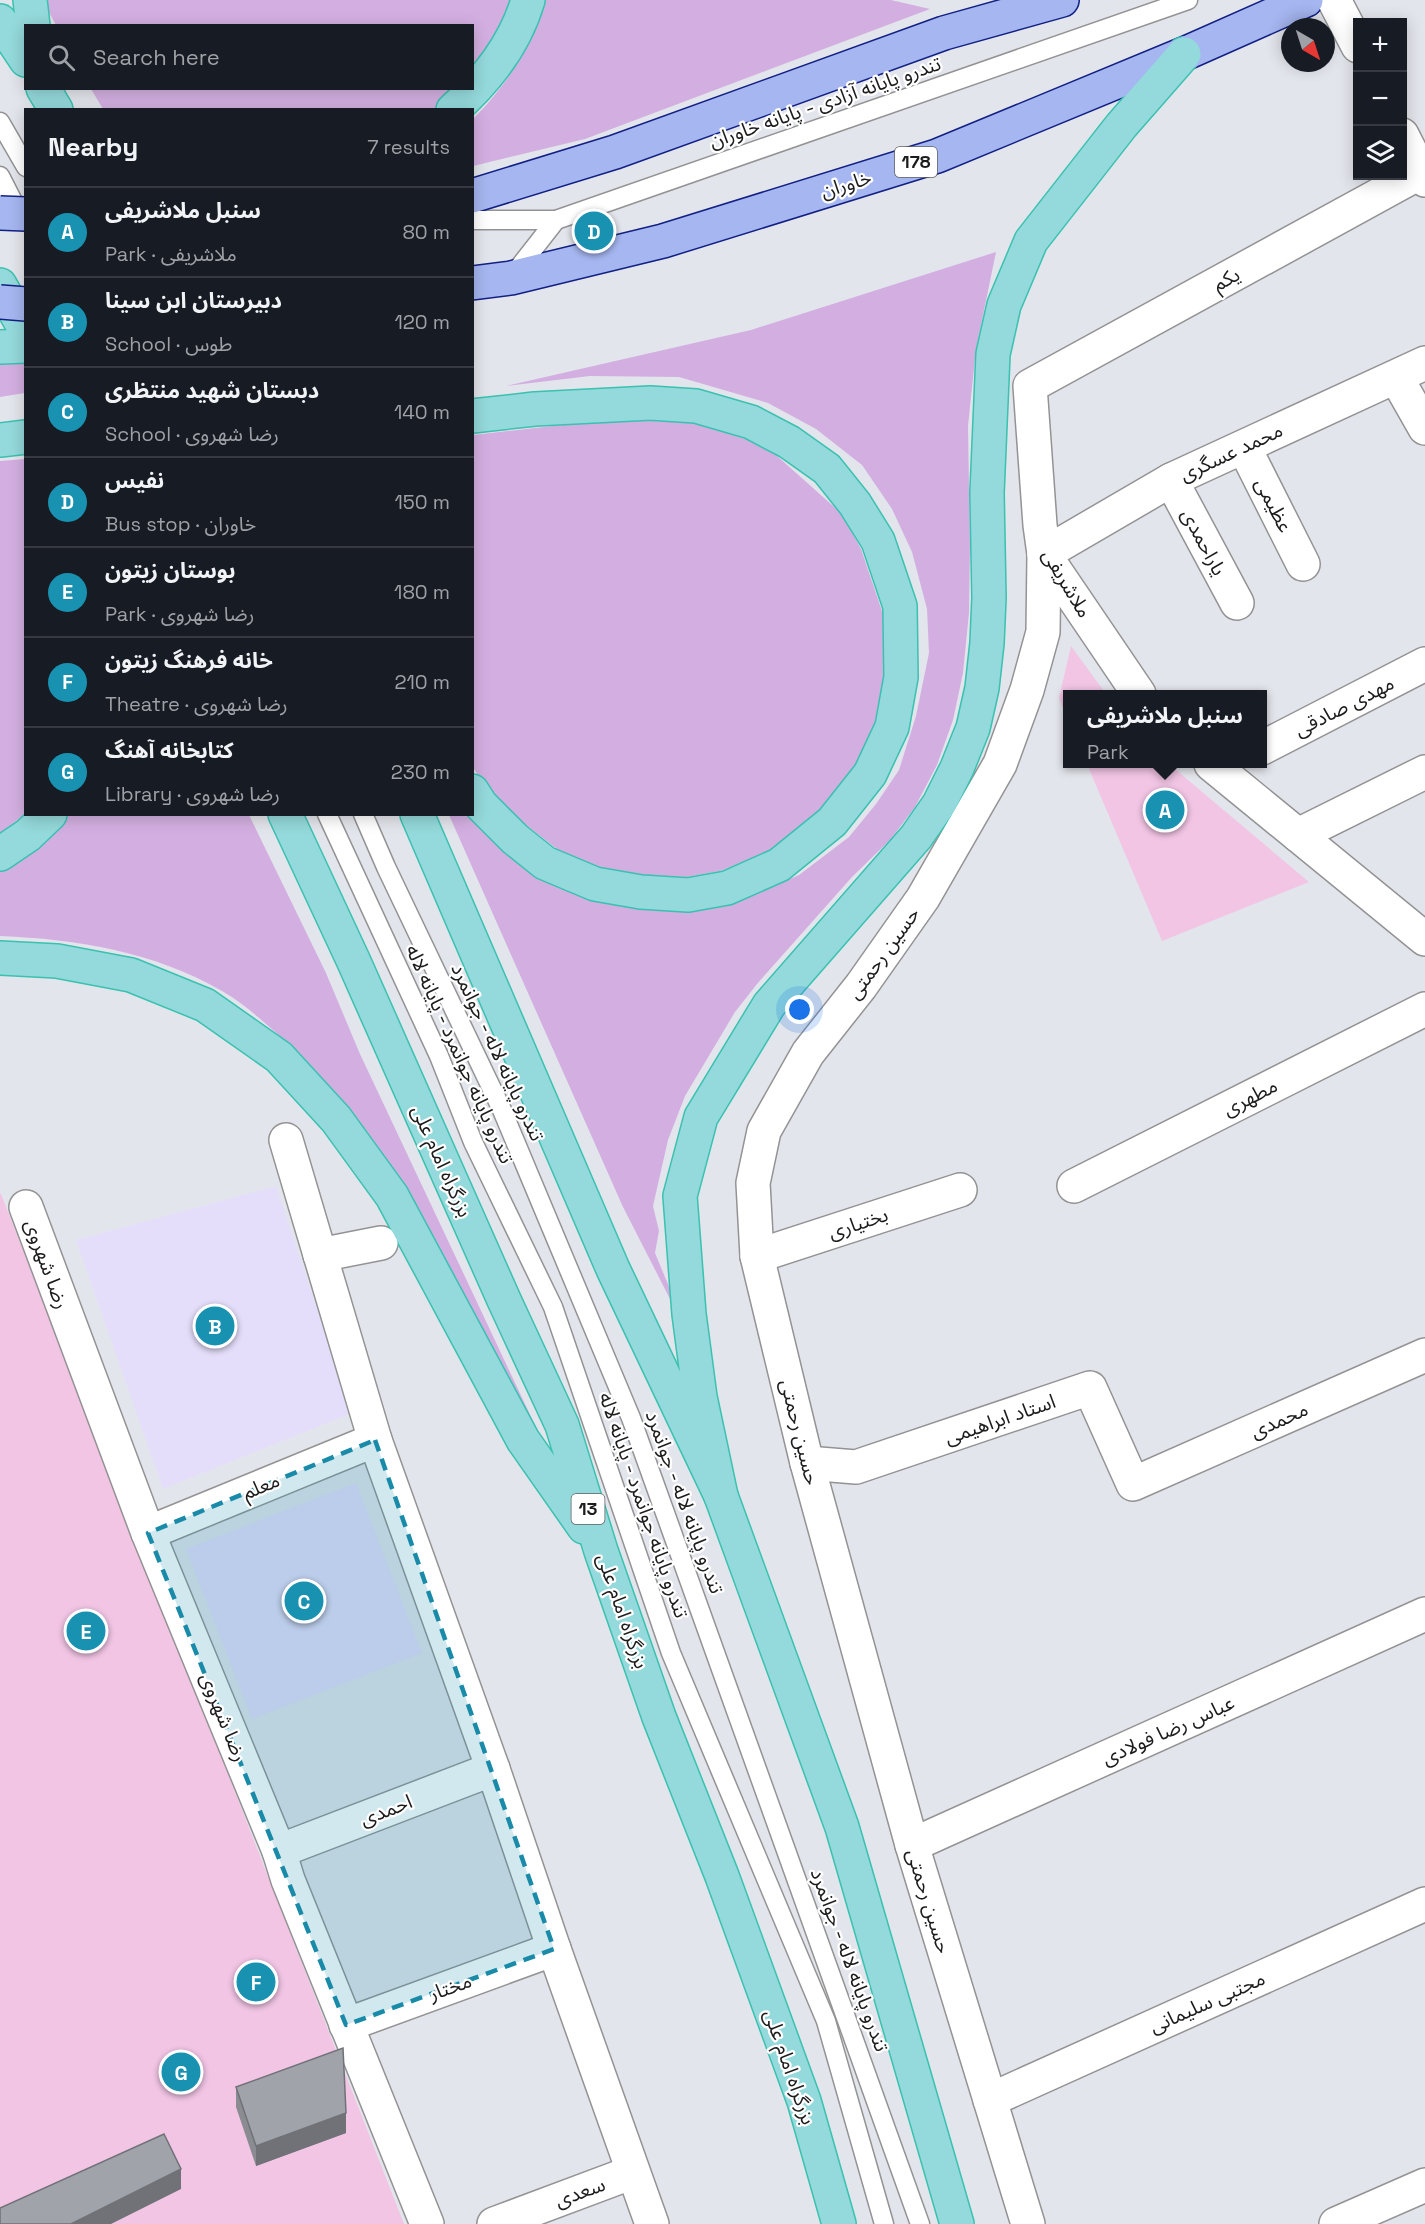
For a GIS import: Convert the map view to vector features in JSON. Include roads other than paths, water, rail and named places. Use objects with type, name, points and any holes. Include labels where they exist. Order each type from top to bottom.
[{"type":"highway","points":[[30,0],[33,24]]},
{"type":"highway","points":[[455,108],[474,90],[506,50],[528,0]]},
{"type":"highway","points":[[0,21],[24,57]]},
{"type":"highway","points":[[720,1496],[698,1385],[689,1314],[680,1196],[701,1117],[769,1005],[916,837],[939,804],[957,768],[973,728],[987,643],[989,598],[987,493],[993,354],[1004,305],[1030,241],[1121,126],[1184,54]]},
{"type":"highway","points":[[45,90],[55,108]]},
{"type":"highway","points":[[0,285],[24,327]]},
{"type":"highway","points":[[0,347],[24,346]]},
{"type":"highway","points":[[474,416],[534,409],[650,403],[696,406],[751,422],[789,442],[827,469],[855,504],[878,541],[900,606],[900,676],[892,727],[870,774],[832,822],[779,865],[727,888],[688,895],[641,892],[595,884],[545,863],[515,839],[474,794]]},
{"type":"highway","points":[[0,440],[24,437]]},
{"type":"highway","points":[[0,854],[28,835],[48,816]]},
{"type":"highway","name":"بزرگراه امام علی","points":[[286,816],[562,1425],[601,1551],[659,1717],[723,1876],[804,2102],[839,2224]]},
{"type":"highway","points":[[418,816],[613,1269],[720,1496],[842,1827],[957,2224]]},
{"type":"highway","points":[[0,958],[57,961],[131,975],[205,1005],[279,1057],[336,1119],[392,1196],[523,1440],[601,1551]]},
{"type":"main road","points":[[474,195],[615,152],[944,33],[1062,0]]},
{"type":"main road","name":"خاوران","points":[[474,283],[511,278],[663,241],[937,156],[1184,54],[1306,0]]},
{"type":"main road","points":[[0,213],[24,214]]},
{"type":"main road","points":[[0,302],[24,304]]},
{"type":"street","points":[[1334,0],[1353,36]]},
{"type":"street","points":[[1407,145],[1423,176]]},
{"type":"street","name":"یکم","points":[[1030,386],[1423,176]]},
{"type":"street","name":"محمد عسگری","points":[[1044,554],[1171,480],[1425,363]]},
{"type":"street","points":[[1395,377],[1425,428]]},
{"type":"street","name":"ملاشریفی","points":[[1030,386],[1044,554],[1136,690]]},
{"type":"street","name":"عظیمی","points":[[1244,447],[1303,564]]},
{"type":"street","name":"یاراحمدی","points":[[1171,480],[1238,603]]},
{"type":"street","name":"حسین رحمتی","points":[[1028,2224],[912,1845],[807,1463],[757,1256],[753,1183],[764,1131],[808,1053],[861,986],[923,898],[1000,764],[1027,690],[1043,633],[1044,554]]},
{"type":"street","name":"مهدی صادقی","points":[[1267,746],[1425,664]]},
{"type":"street","points":[[1223,768],[1298,835],[1425,939]]},
{"type":"street","points":[[1298,835],[1425,772]]},
{"type":"street","name":"مطهری","points":[[1074,1186],[1425,1009]]},
{"type":"street","points":[[286,1140],[375,1440],[493,1768],[554,1949],[652,2224]]},
{"type":"street","name":"بختیاری","points":[[757,1256],[960,1190]]},
{"type":"street","name":"رضا شهروی","points":[[26,1207],[148,1533],[279,1851],[288,1880],[427,2224]]},
{"type":"street","points":[[320,1255],[381,1243]]},
{"type":"street","name":"محمدی","points":[[1133,1484],[1425,1355]]},
{"type":"street","name":"استاد ابراهیمی","points":[[807,1463],[856,1467],[1090,1388],[1133,1484]]},
{"type":"street","name":"معلم","points":[[148,1533],[375,1440]]},
{"type":"street","name":"عباس رضا فولادی","points":[[912,1845],[1425,1614]]},
{"type":"street","name":"احمدی","points":[[279,1851],[493,1768]]},
{"type":"street","name":"مجتبی سلیمانی","points":[[990,2100],[1425,1904]]},
{"type":"street","name":"مختار","points":[[346,2025],[554,1949]]},
{"type":"street","name":"سعدی","points":[[494,2224],[633,2172]]},
{"type":"street","points":[[1336,2224],[1425,2185]]},
{"type":"lane","name":"تندرو پایانه آزادی - پایانه خاوران","points":[[474,219],[556,220],[1188,0]]},
{"type":"lane","points":[[0,122],[24,164]]},
{"type":"lane","points":[[0,176],[24,221]]},
{"type":"lane","points":[[511,278],[556,220]]},
{"type":"lane","name":"تندرو پایانه جوانمرد - پایانه لاله","points":[[328,816],[438,1056],[473,1142],[553,1307],[671,1653],[826,2021],[884,2224]]},
{"type":"lane","name":"تندرو پایانه لاله - جوانمرد","points":[[364,816],[502,1110],[631,1418],[920,2224]]},
{"type":"place","name":"نفیس","points":[[594,231]]},
{"type":"place","name":"سنبل ملاشریفی","points":[[1165,810]]},
{"type":"place","name":"دبیرستان ابن سینا","points":[[215,1326]]},
{"type":"place","name":"دبستان شهید منتظری","points":[[304,1601]]},
{"type":"place","name":"بوستان زیتون","points":[[86,1631]]},
{"type":"place","name":"خانه فرهنگ زيتون","points":[[256,1982]]},
{"type":"place","name":"کتابخانه آهنگ","points":[[181,2072]]}]
